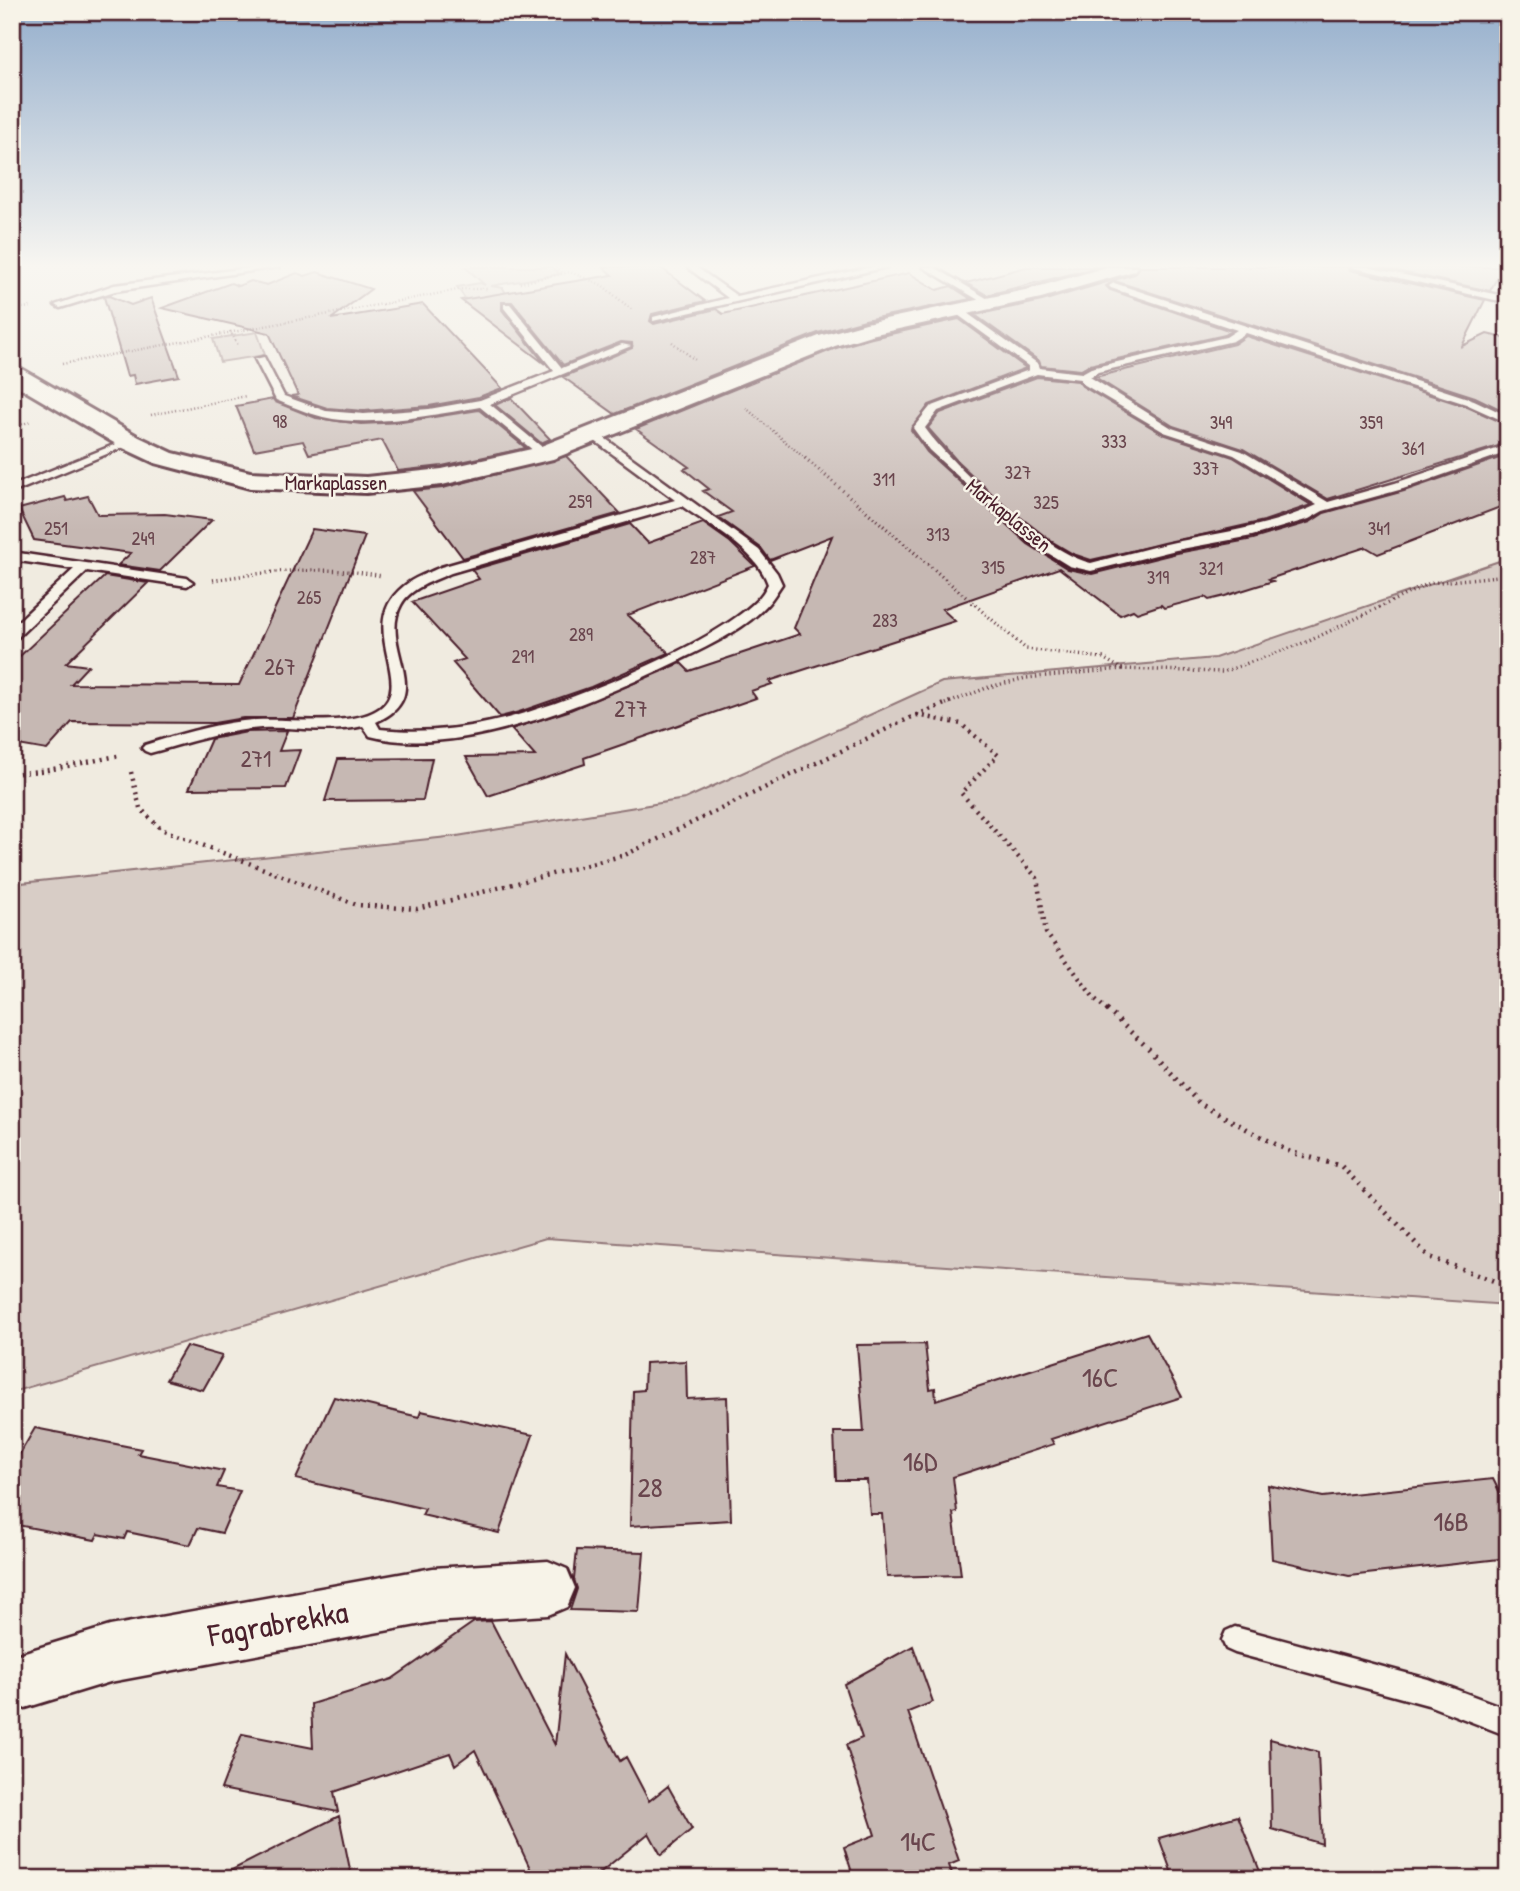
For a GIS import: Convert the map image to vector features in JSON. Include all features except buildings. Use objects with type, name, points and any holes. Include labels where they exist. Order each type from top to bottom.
[{"type":"street","name":"Markaplassen","points":[[12,373],[130,442],[164,458],[250,480],[294,484],[366,485],[442,477],[544,454],[595,436],[790,355]]},
{"type":"street","name":"Fagrabrekka","points":[[12,1685],[110,1654],[305,1618],[433,1595],[548,1588]]},
{"type":"lane","points":[[546,355],[559,371]]},
{"type":"lane","points":[[260,359],[274,390],[280,398],[289,403],[325,415],[396,415],[482,403],[601,355]]},
{"type":"lane","points":[[1020,355],[1033,365],[1035,371]]},
{"type":"lane","name":"Markaplassen","points":[[1159,355],[1095,370],[1084,376],[1035,371],[1026,377],[934,409],[928,414],[919,432],[993,504],[1034,539],[1074,563],[1091,567],[1176,546],[1248,533],[1306,516],[1327,506],[1399,486],[1508,448]]},
{"type":"lane","name":"Markaplassen","points":[[1326,355],[1470,402],[1508,420]]},
{"type":"lane","points":[[1084,376],[1087,382],[1168,430],[1238,453],[1327,506]]},
{"type":"lane","points":[[482,403],[544,454]]},
{"type":"lane","points":[[368,722],[375,733],[397,737],[462,733],[520,720],[622,680],[702,642],[759,608],[774,588],[771,573],[755,553],[595,436]]},
{"type":"lane","points":[[12,490],[130,442]]},
{"type":"lane","points":[[150,748],[232,727],[266,723],[335,725],[368,722],[390,708],[400,691],[388,618],[400,594],[413,584],[446,570],[685,501]]},
{"type":"lane","points":[[12,556],[187,583]]},
{"type":"lane","points":[[12,635],[84,567]]},
{"type":"lane","points":[[1236,1640],[1428,1692],[1508,1723]]},
{"type":"path","points":[[58,365],[110,355]]},
{"type":"path","points":[[693,355],[723,381]]},
{"type":"path","points":[[143,416],[274,390]]},
{"type":"path","points":[[187,583],[285,570],[330,570],[363,572],[413,584]]},
{"type":"path","points":[[12,774],[48,770],[126,754],[140,808],[162,829],[358,905],[417,909],[625,855],[916,715],[989,687],[1027,678],[1122,669]]},
{"type":"path","points":[[916,715],[961,724],[998,755],[961,793],[1037,878],[1046,933],[1094,998],[1149,1049],[1200,1104],[1290,1152],[1341,1167],[1429,1257],[1508,1286]]},
{"type":"shaded area","points":[[218,355],[263,355],[220,362]]},
{"type":"shaded area","points":[[1508,558],[1508,1305],[546,1238],[12,1392],[12,884],[457,836],[685,799],[942,682],[1215,658]]}]
